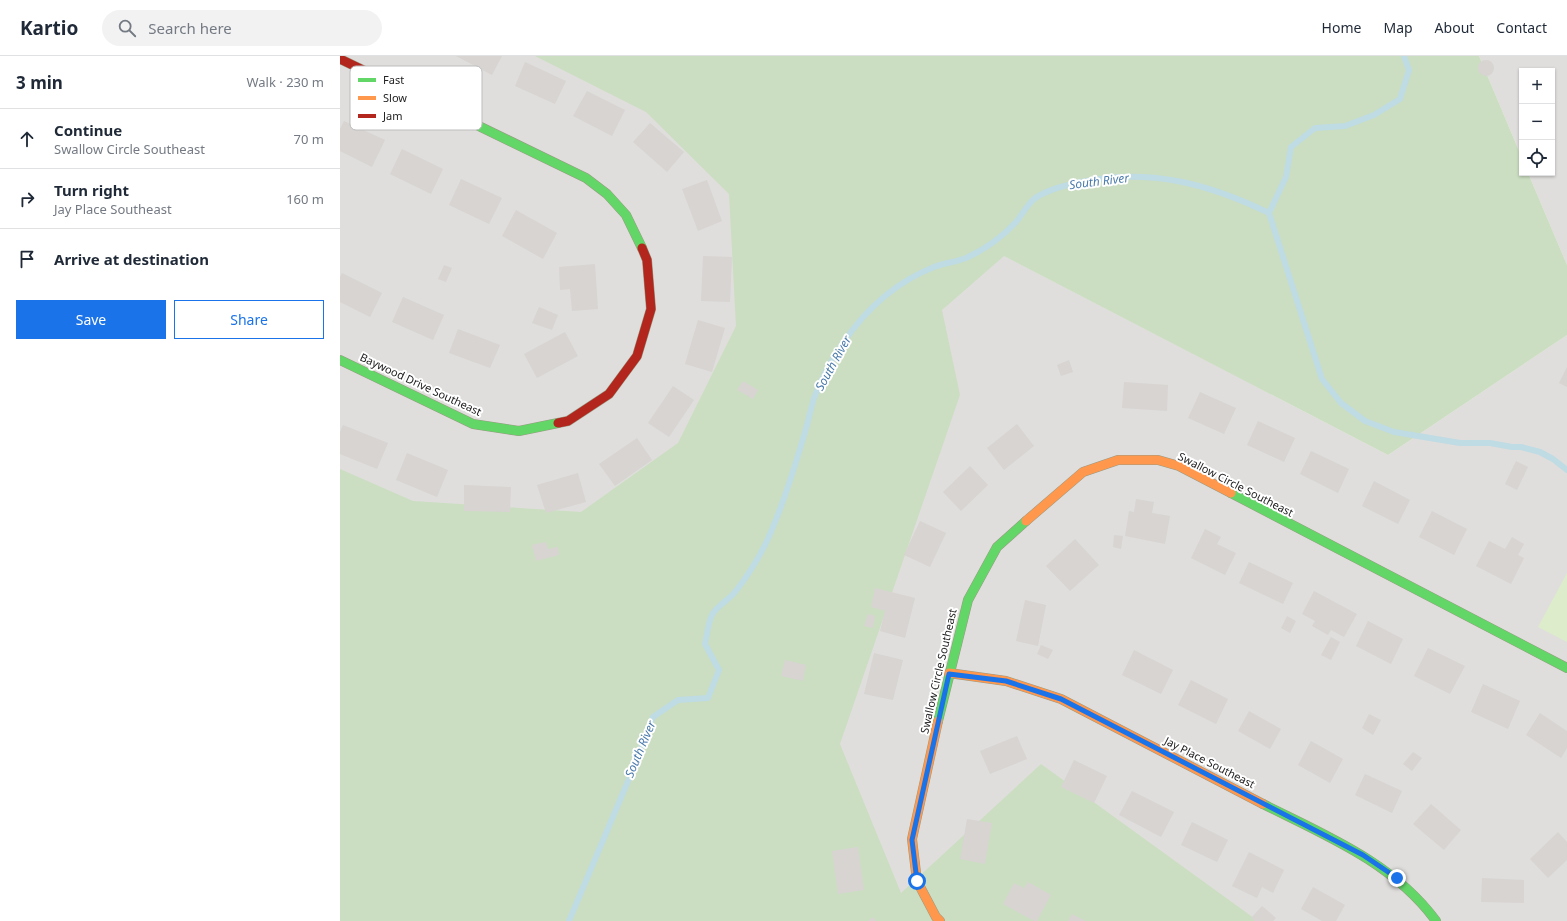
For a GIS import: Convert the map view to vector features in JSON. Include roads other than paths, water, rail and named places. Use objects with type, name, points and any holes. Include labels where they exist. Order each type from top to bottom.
[{"type":"street","name":"Baywood Drive Southeast","points":[[340,59],[354,66]]},
{"type":"street","name":"Baywood Drive Southeast","points":[[340,360],[473,424],[519,431],[568,421],[609,394],[637,356],[651,309],[647,260],[626,215],[607,194],[586,178],[482,128]]},
{"type":"street","name":"Swallow Circle Southeast","points":[[940,921],[936,917],[917,881],[912,840],[949,674],[968,600],[997,547],[1083,472],[1118,460],[1158,460],[1178,466],[1567,668]]},
{"type":"street","name":"Jay Place Southeast","points":[[949,674],[1006,681],[1061,699],[1363,855],[1397,878],[1429,911],[1436,921]]},
{"type":"waterway","name":"South River","points":[[1269,213],[1286,177],[1291,147],[1315,128],[1345,126],[1374,115],[1400,99],[1409,70],[1404,56]]},
{"type":"waterway","name":"South River","points":[[569,921],[631,774],[653,717],[678,700],[708,698],[719,670],[705,644],[711,618],[716,609],[732,595],[739,586],[752,569],[763,550],[786,493],[814,398],[820,384],[843,343],[872,308],[907,280],[920,273],[966,258],[986,247],[1011,227],[1034,199],[1050,190],[1081,182],[1106,178],[1130,177],[1177,181],[1200,186],[1246,202],[1269,213]]},
{"type":"waterway","points":[[1269,213],[1322,379],[1341,403],[1365,421],[1394,432],[1460,443],[1490,443],[1521,447],[1540,452],[1553,459],[1567,470]]}]
